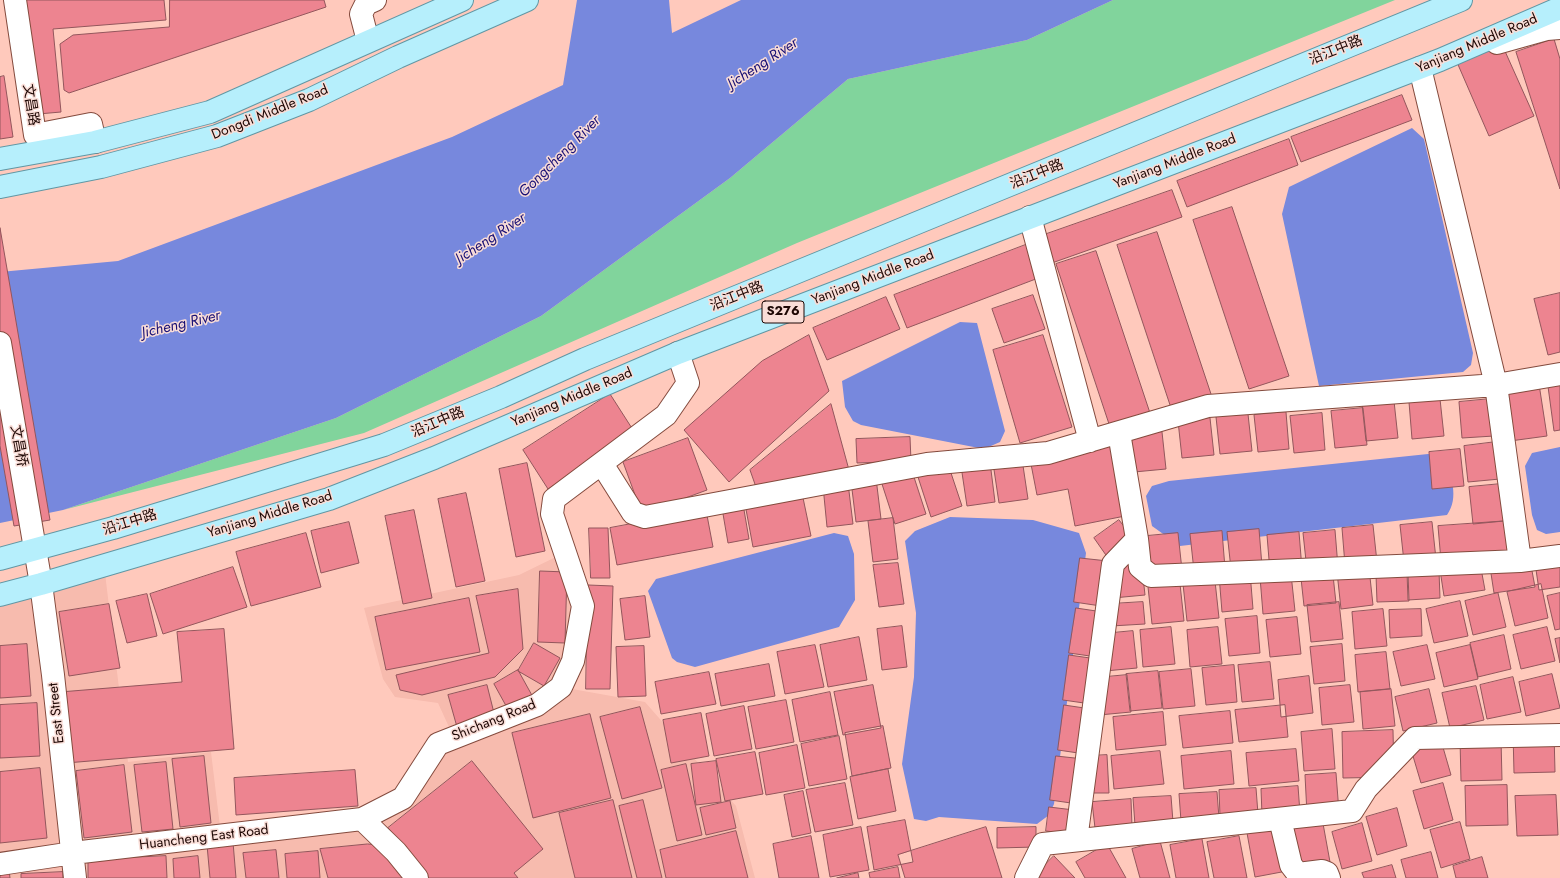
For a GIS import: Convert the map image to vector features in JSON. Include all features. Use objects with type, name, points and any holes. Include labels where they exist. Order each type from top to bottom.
[{"type":"main road","name":"Dongdi Middle Road","points":[[0,159],[95,142],[210,112],[462,0]]},
{"type":"main road","name":"Dongdi Middle Road","points":[[0,187],[101,167],[217,136],[309,100],[398,56],[527,0]]},
{"type":"main road","name":"沿江中路","points":[[0,559],[113,528],[384,445],[501,397],[585,359],[1461,0]]},
{"type":"main road","name":"Yanjiang Middle Road","points":[[0,595],[329,498],[434,458],[678,352],[1420,68],[1560,8]]},
{"type":"street","name":"文昌路","points":[[14,0],[35,135],[91,124],[95,142]]},
{"type":"street","points":[[368,41],[361,14],[366,4],[375,0]]},
{"type":"street","points":[[1440,60],[1547,29],[1560,28]]},
{"type":"street","points":[[1420,68],[1496,385],[1520,561]]},
{"type":"street","points":[[1030,217],[1090,441]]},
{"type":"street","name":"文昌桥","points":[[0,343],[36,549]]},
{"type":"street","name":"Shichang Road","points":[[362,819],[403,798],[438,744],[537,705],[561,687],[573,661],[583,606],[552,514],[554,500],[666,415],[688,383],[678,352]]},
{"type":"street","points":[[602,464],[633,513],[645,517],[927,464],[1048,453],[1208,406],[1496,385],[1560,374]]},
{"type":"street","points":[[1119,433],[1138,539],[1140,567],[1151,576],[1520,561],[1560,556]]},
{"type":"street","points":[[1076,840],[1113,564],[1138,539]]},
{"type":"street","name":"East Street","points":[[36,549],[75,878]]},
{"type":"street","points":[[1026,878],[1043,844],[1352,811],[1366,789],[1415,738],[1560,735]]},
{"type":"street","points":[[362,819],[396,852],[417,878]]},
{"type":"street","name":"Huancheng East Road","points":[[0,864],[73,853],[362,819]]},
{"type":"street","points":[[1280,819],[1291,866],[1295,872],[1298,874],[1322,871],[1327,873],[1329,878]]},
{"type":"shaded area","points":[[566,552],[583,606],[561,687],[645,702],[736,806],[755,878],[0,878],[0,595],[104,565],[128,762],[211,752],[221,835],[362,819],[403,798],[454,738],[438,703],[395,697],[383,679],[364,608],[519,575]]},
{"type":"green space","points":[[1113,0],[1395,0],[797,243],[364,433],[63,510],[336,418],[541,316],[730,178],[848,79],[1027,40]]},
{"type":"water","points":[[577,0],[669,0],[672,33],[741,0],[1113,0],[1027,40],[848,79],[730,178],[541,316],[336,418],[63,510],[0,523],[0,272],[118,261],[452,137],[563,85]]},
{"type":"water","points":[[1412,128],[1424,139],[1473,353],[1471,365],[1463,372],[1319,386],[1282,214],[1289,187]]},
{"type":"water","points":[[960,322],[977,323],[1005,431],[1000,442],[984,449],[861,425],[853,421],[845,407],[842,381]]},
{"type":"water","points":[[1560,447],[1560,532],[1546,534],[1537,530],[1532,515],[1525,466],[1532,453]]},
{"type":"water","points":[[1428,454],[1446,456],[1453,486],[1453,501],[1447,515],[1180,546],[1152,526],[1146,496],[1152,486],[1169,481]]},
{"type":"water","points":[[950,517],[1033,520],[1079,533],[1086,553],[1054,804],[1049,815],[1037,824],[939,817],[926,821],[914,819],[902,764],[914,677],[916,613],[905,541],[915,531]]},
{"type":"water","points":[[834,533],[848,536],[854,554],[855,600],[839,627],[695,667],[677,662],[672,658],[648,591],[656,579]]},
{"type":"building","points":[[17,0],[164,0],[166,20],[53,29],[61,112],[27,115]]},
{"type":"building","points":[[170,0],[324,0],[326,7],[69,93],[64,90],[60,44],[73,35],[169,27]]},
{"type":"building","points":[[1554,39],[1560,59],[1560,189],[1516,52]]},
{"type":"building","points":[[1500,40],[1534,116],[1489,136],[1456,60]]},
{"type":"building","points":[[4,76],[13,137],[0,139],[0,77]]},
{"type":"building","points":[[1402,95],[1412,120],[1301,162],[1291,137]]},
{"type":"building","points":[[1289,139],[1298,165],[1187,207],[1177,181]]},
{"type":"building","points":[[1172,190],[1182,217],[1049,264],[1041,236]]},
{"type":"building","points":[[1232,207],[1289,376],[1249,389],[1193,220]]},
{"type":"building","points":[[0,228],[50,520],[14,526],[0,446]]},
{"type":"building","points":[[1157,232],[1213,400],[1173,414],[1117,245]]},
{"type":"building","points":[[1028,244],[1041,277],[907,328],[894,295]]},
{"type":"building","points":[[1096,251],[1152,419],[1112,433],[1056,264]]},
{"type":"building","points":[[1560,293],[1560,352],[1548,355],[1534,299]]},
{"type":"building","points":[[1033,295],[1045,329],[1004,343],[992,309]]},
{"type":"building","points":[[886,297],[900,329],[827,360],[813,328]]},
{"type":"building","points":[[809,335],[829,391],[729,482],[684,430],[762,361]]},
{"type":"building","points":[[1043,335],[1072,427],[1020,443],[993,350]]},
{"type":"building","points":[[1560,377],[1560,430],[1554,431],[1547,379]]},
{"type":"building","points":[[1539,384],[1547,436],[1510,441],[1503,389]]},
{"type":"building","points":[[610,394],[635,433],[548,489],[523,450]]},
{"type":"building","points":[[1440,399],[1444,436],[1412,439],[1409,402]]},
{"type":"building","points":[[1490,399],[1494,436],[1462,438],[1459,402]]},
{"type":"building","points":[[1394,401],[1398,438],[1366,441],[1362,404]]},
{"type":"building","points":[[831,404],[849,470],[757,490],[750,470]]},
{"type":"building","points":[[1363,408],[1367,445],[1335,448],[1331,411]]},
{"type":"building","points":[[1286,412],[1289,449],[1258,452],[1254,415]]},
{"type":"building","points":[[1322,413],[1325,450],[1294,453],[1290,416]]},
{"type":"building","points":[[1248,414],[1252,451],[1220,454],[1216,417]]},
{"type":"building","points":[[1210,418],[1214,455],[1182,458],[1178,421]]},
{"type":"building","points":[[1162,432],[1166,469],[1134,472],[1131,435]]},
{"type":"building","points":[[910,437],[911,461],[857,463],[856,439]]},
{"type":"building","points":[[688,438],[707,490],[642,514],[623,462]]},
{"type":"building","points":[[1496,442],[1500,479],[1468,482],[1464,446]]},
{"type":"building","points":[[1111,443],[1125,516],[1075,526],[1068,489],[1037,495],[1030,459]]},
{"type":"building","points":[[1460,449],[1464,486],[1432,489],[1429,452]]},
{"type":"building","points":[[1022,459],[1028,499],[999,503],[993,463]]},
{"type":"building","points":[[990,462],[995,502],[967,506],[961,466]]},
{"type":"building","points":[[527,463],[545,551],[516,557],[499,469]]},
{"type":"building","points":[[948,464],[962,506],[931,517],[917,474]]},
{"type":"building","points":[[912,471],[926,514],[895,524],[881,481]]},
{"type":"building","points":[[876,478],[881,519],[856,522],[851,481]]},
{"type":"building","points":[[848,483],[853,524],[827,527],[823,486]]},
{"type":"building","points":[[1501,484],[1504,521],[1473,524],[1469,487]]},
{"type":"building","points":[[466,493],[485,581],[456,587],[438,499]]},
{"type":"building","points":[[802,493],[811,536],[753,547],[745,504]]},
{"type":"building","points":[[743,504],[749,539],[728,543],[722,508]]},
{"type":"building","points":[[414,510],[432,598],[403,604],[385,516]]},
{"type":"building","points":[[706,510],[713,547],[617,565],[610,528]]},
{"type":"building","points":[[893,518],[898,559],[873,562],[868,521]]},
{"type":"building","points":[[1119,520],[1134,539],[1108,558],[1094,538]]},
{"type":"building","points":[[1509,521],[1511,556],[1441,561],[1438,526]]},
{"type":"building","points":[[349,522],[359,563],[321,573],[311,531]]},
{"type":"building","points":[[1432,522],[1436,559],[1404,562],[1400,525]]},
{"type":"building","points":[[1373,525],[1377,562],[1345,565],[1342,528]]},
{"type":"building","points":[[589,528],[608,528],[610,578],[591,578]]},
{"type":"building","points":[[1259,529],[1262,566],[1231,569],[1227,532]]},
{"type":"building","points":[[1335,530],[1338,567],[1307,570],[1303,533]]},
{"type":"building","points":[[1222,531],[1225,568],[1194,571],[1190,534]]},
{"type":"building","points":[[1299,532],[1302,569],[1270,572],[1267,535]]},
{"type":"building","points":[[306,533],[321,587],[251,606],[236,552]]},
{"type":"building","points":[[1178,533],[1182,570],[1150,573],[1147,536]]},
{"type":"building","points":[[1080,558],[1108,561],[1101,606],[1074,602]]},
{"type":"building","points":[[1141,558],[1145,595],[1113,598],[1110,561]]},
{"type":"building","points":[[1560,559],[1560,587],[1539,590],[1535,563]]},
{"type":"building","points":[[1530,560],[1535,587],[1494,593],[1490,567]]},
{"type":"building","points":[[898,563],[904,604],[879,607],[873,565]]},
{"type":"building","points":[[1480,563],[1485,590],[1444,596],[1440,570]]},
{"type":"building","points":[[1332,566],[1336,603],[1304,606],[1300,569]]},
{"type":"building","points":[[233,567],[247,607],[163,634],[150,594]]},
{"type":"building","points":[[1369,568],[1373,605],[1341,609],[1337,572]]},
{"type":"building","points":[[540,571],[567,572],[565,643],[538,642]]},
{"type":"building","points":[[1439,571],[1440,598],[1408,600],[1407,572]]},
{"type":"building","points":[[1250,572],[1253,609],[1222,612],[1219,575]]},
{"type":"building","points":[[1408,573],[1409,601],[1377,602],[1376,575]]},
{"type":"building","points":[[1291,574],[1295,611],[1263,614],[1260,577]]},
{"type":"building","points":[[1215,581],[1219,618],[1187,621],[1183,584]]},
{"type":"building","points":[[1180,584],[1184,621],[1152,624],[1148,587]]},
{"type":"building","points":[[1541,584],[1548,618],[1515,626],[1507,592]]},
{"type":"building","points":[[588,585],[613,586],[610,689],[586,689]]},
{"type":"building","points":[[518,589],[523,649],[495,677],[422,695],[400,690],[396,675],[489,653],[476,596]]},
{"type":"building","points":[[1498,593],[1506,627],[1473,635],[1465,601]]},
{"type":"building","points":[[1560,593],[1560,629],[1555,630],[1547,596]]},
{"type":"building","points":[[147,594],[157,636],[127,643],[116,601]]},
{"type":"building","points":[[645,596],[650,637],[625,640],[620,599]]},
{"type":"building","points":[[469,598],[480,652],[386,670],[375,617]]},
{"type":"building","points":[[1460,601],[1468,636],[1434,643],[1426,609]]},
{"type":"building","points":[[1143,602],[1145,624],[1111,626],[1110,604]]},
{"type":"building","points":[[1339,602],[1343,639],[1311,642],[1307,605]]},
{"type":"building","points":[[109,604],[120,668],[69,676],[59,612]]},
{"type":"building","points":[[1076,608],[1103,612],[1097,657],[1069,653]]},
{"type":"building","points":[[1383,609],[1387,646],[1355,649],[1352,612]]},
{"type":"building","points":[[1421,609],[1422,636],[1390,638],[1389,610]]},
{"type":"building","points":[[1257,616],[1260,653],[1229,656],[1225,619]]},
{"type":"building","points":[[1297,617],[1301,654],[1270,657],[1266,620]]},
{"type":"building","points":[[902,626],[907,667],[882,670],[877,629]]},
{"type":"building","points":[[1171,627],[1175,664],[1143,667],[1140,630]]},
{"type":"building","points":[[1218,627],[1222,664],[1190,667],[1187,630]]},
{"type":"building","points":[[1547,627],[1555,661],[1521,669],[1513,635]]},
{"type":"building","points":[[224,629],[234,749],[66,763],[60,692],[182,682],[177,632]]},
{"type":"building","points":[[1133,631],[1137,668],[1105,671],[1102,634]]},
{"type":"building","points":[[1504,635],[1511,669],[1478,677],[1470,643]]},
{"type":"building","points":[[859,637],[867,680],[828,687],[820,645]]},
{"type":"building","points":[[1560,638],[1560,663],[1555,639]]},
{"type":"building","points":[[534,643],[560,658],[544,686],[518,671]]},
{"type":"building","points":[[27,644],[31,696],[0,698],[0,646]]},
{"type":"building","points":[[1342,644],[1345,681],[1314,684],[1310,647]]},
{"type":"building","points":[[815,645],[824,687],[785,694],[777,652]]},
{"type":"building","points":[[1427,645],[1435,679],[1401,686],[1393,652]]},
{"type":"building","points":[[1470,645],[1478,679],[1444,687],[1436,653]]},
{"type":"building","points":[[644,646],[646,696],[618,697],[616,647]]},
{"type":"building","points":[[1386,652],[1390,689],[1358,692],[1355,655]]},
{"type":"building","points":[[1069,655],[1097,659],[1091,704],[1063,700]]},
{"type":"building","points":[[1270,662],[1274,699],[1242,702],[1238,665]]},
{"type":"building","points":[[769,664],[775,696],[721,706],[715,674]]},
{"type":"building","points":[[1234,665],[1237,702],[1206,705],[1202,668]]},
{"type":"building","points":[[1191,669],[1195,706],[1163,709],[1159,672]]},
{"type":"building","points":[[518,670],[534,699],[510,713],[494,684]]},
{"type":"building","points":[[1158,671],[1162,708],[1130,711],[1126,674]]},
{"type":"building","points":[[709,672],[716,704],[661,714],[655,682]]},
{"type":"building","points":[[1552,674],[1560,708],[1526,716],[1519,682]]},
{"type":"building","points":[[1127,675],[1131,712],[1099,715],[1095,678]]},
{"type":"building","points":[[1309,676],[1313,713],[1281,717],[1278,680]]},
{"type":"building","points":[[1513,677],[1521,712],[1487,719],[1480,685]]},
{"type":"building","points":[[487,685],[495,717],[457,727],[448,695]]},
{"type":"building","points":[[873,685],[881,728],[843,735],[834,692]]},
{"type":"building","points":[[1350,685],[1354,722],[1322,725],[1319,688]]},
{"type":"building","points":[[1476,686],[1484,720],[1450,728],[1442,693]]},
{"type":"building","points":[[1391,689],[1395,726],[1363,729],[1360,692]]},
{"type":"building","points":[[1429,689],[1437,723],[1403,731],[1395,697]]},
{"type":"building","points":[[830,692],[838,735],[800,742],[792,700]]},
{"type":"building","points":[[786,700],[794,742],[756,749],[748,707]]},
{"type":"building","points":[[37,703],[40,756],[0,758],[0,705]]},
{"type":"building","points":[[1064,705],[1091,709],[1085,754],[1058,750]]},
{"type":"building","points":[[1285,705],[1288,737],[1239,742],[1235,710]]},
{"type":"building","points":[[744,706],[752,749],[714,756],[706,714]]},
{"type":"building","points":[[640,707],[662,788],[622,799],[600,717]]},
{"type":"building","points":[[1230,711],[1233,743],[1183,748],[1179,716]]},
{"type":"building","points":[[1163,712],[1166,745],[1116,750],[1113,717]]},
{"type":"building","points":[[701,713],[709,756],[671,763],[663,720]]},
{"type":"building","points":[[590,714],[611,798],[533,818],[512,733]]},
{"type":"building","points":[[883,726],[891,768],[852,776],[845,733]]},
{"type":"building","points":[[1332,729],[1335,769],[1304,771],[1301,732]]},
{"type":"building","points":[[1393,730],[1394,777],[1343,778],[1342,732]]},
{"type":"building","points":[[1554,732],[1555,772],[1514,773],[1513,733]]},
{"type":"building","points":[[839,736],[847,779],[809,786],[801,744]]},
{"type":"building","points":[[1440,737],[1451,775],[1421,783],[1410,746]]},
{"type":"building","points":[[1501,739],[1502,780],[1461,781],[1460,740]]},
{"type":"building","points":[[797,745],[805,788],[766,795],[759,753]]},
{"type":"building","points":[[1296,749],[1299,781],[1249,786],[1246,753]]},
{"type":"building","points":[[1160,751],[1164,784],[1114,789],[1111,756]]},
{"type":"building","points":[[1231,751],[1234,784],[1184,789],[1181,756]]},
{"type":"building","points":[[755,752],[763,794],[725,801],[716,759]]},
{"type":"building","points":[[1107,755],[1109,793],[1092,793],[1090,756]]},
{"type":"building","points":[[204,756],[211,823],[180,827],[172,759]]},
{"type":"building","points":[[1056,756],[1084,759],[1078,804],[1050,800]]},
{"type":"building","points":[[472,761],[543,849],[514,873],[518,878],[428,878],[388,828]]},
{"type":"building","points":[[716,761],[721,802],[696,805],[691,764]]},
{"type":"building","points":[[166,762],[173,829],[142,832],[134,765]]},
{"type":"building","points":[[686,764],[702,835],[677,841],[661,770]]},
{"type":"building","points":[[124,765],[132,832],[84,838],[76,771]]},
{"type":"building","points":[[40,768],[47,838],[0,843],[0,772]]},
{"type":"building","points":[[888,769],[896,811],[858,819],[850,777]]},
{"type":"building","points":[[355,770],[358,806],[236,815],[234,778]]},
{"type":"building","points":[[1336,773],[1339,812],[1307,814],[1305,775]]},
{"type":"building","points":[[845,783],[853,825],[815,832],[806,790]]},
{"type":"building","points":[[1443,783],[1453,820],[1424,829],[1413,791]]},
{"type":"building","points":[[1507,785],[1508,825],[1466,826],[1465,786]]},
{"type":"building","points":[[1298,786],[1300,813],[1262,815],[1261,789]]},
{"type":"building","points":[[1256,788],[1258,814],[1220,816],[1219,790]]},
{"type":"building","points":[[803,791],[811,833],[792,837],[784,795]]},
{"type":"building","points":[[1217,792],[1219,818],[1181,821],[1179,794]]},
{"type":"building","points":[[1556,795],[1558,835],[1517,836],[1515,796]]},
{"type":"building","points":[[1171,796],[1173,822],[1135,825],[1133,798]]},
{"type":"building","points":[[1131,799],[1132,826],[1095,828],[1092,802]]},
{"type":"building","points":[[613,800],[632,878],[575,878],[559,813]]},
{"type":"building","points":[[643,800],[662,878],[637,878],[619,806]]},
{"type":"building","points":[[730,801],[736,828],[706,835],[700,808]]},
{"type":"building","points":[[1049,807],[1074,810],[1071,834],[1046,831]]},
{"type":"building","points":[[1397,808],[1407,846],[1377,855],[1366,817]]},
{"type":"building","points":[[1322,818],[1330,862],[1298,867],[1290,824]]},
{"type":"building","points":[[905,820],[913,862],[874,870],[867,827]]},
{"type":"building","points":[[1460,822],[1470,859],[1441,868],[1430,830]]},
{"type":"building","points":[[1362,823],[1372,861],[1342,869],[1332,832]]},
{"type":"building","points":[[861,827],[869,870],[830,877],[823,835]]},
{"type":"building","points":[[986,827],[1002,878],[905,878],[898,855]]},
{"type":"building","points":[[1036,827],[1036,847],[997,848],[997,828]]},
{"type":"building","points":[[1279,827],[1287,871],[1255,877],[1247,833]]},
{"type":"building","points":[[736,831],[748,878],[666,878],[660,850]]},
{"type":"building","points":[[811,836],[819,878],[779,878],[773,844]]},
{"type":"building","points":[[1239,836],[1247,878],[1214,878],[1207,842]]},
{"type":"building","points":[[1202,839],[1209,878],[1176,878],[1170,845]]},
{"type":"building","points":[[1160,841],[1170,878],[1140,878],[1132,849]]},
{"type":"building","points":[[233,842],[236,878],[210,878],[207,845]]},
{"type":"building","points":[[368,844],[378,845],[405,878],[328,878],[320,849]]},
{"type":"building","points":[[1107,844],[1126,878],[1085,878],[1076,862]]},
{"type":"building","points":[[276,850],[279,878],[246,878],[243,853]]},
{"type":"building","points":[[318,851],[320,878],[287,878],[285,854]]},
{"type":"building","points":[[1431,852],[1438,878],[1406,878],[1401,860]]},
{"type":"building","points":[[166,856],[167,878],[88,878],[88,860]]},
{"type":"building","points":[[198,856],[200,878],[174,878],[173,859]]},
{"type":"building","points":[[1054,856],[1075,878],[1032,878]]},
{"type":"building","points":[[1482,857],[1488,878],[1456,878],[1453,866]]},
{"type":"building","points":[[1392,865],[1396,878],[1364,878],[1362,873]]},
{"type":"building","points":[[898,867],[900,878],[870,878],[869,873]]},
{"type":"building","points":[[9,870],[10,878],[0,878],[0,871]]},
{"type":"building","points":[[63,872],[63,878],[21,878],[21,874]]},
{"type":"building","points":[[858,873],[859,878],[837,878]]},
{"type":"water label","name":"Jicheng River","points":[[763,64]]},
{"type":"water label","name":"Gongcheng River","points":[[560,157]]},
{"type":"water label","name":"Jicheng River","points":[[491,239]]},
{"type":"water label","name":"Jicheng River","points":[[181,325]]}]
